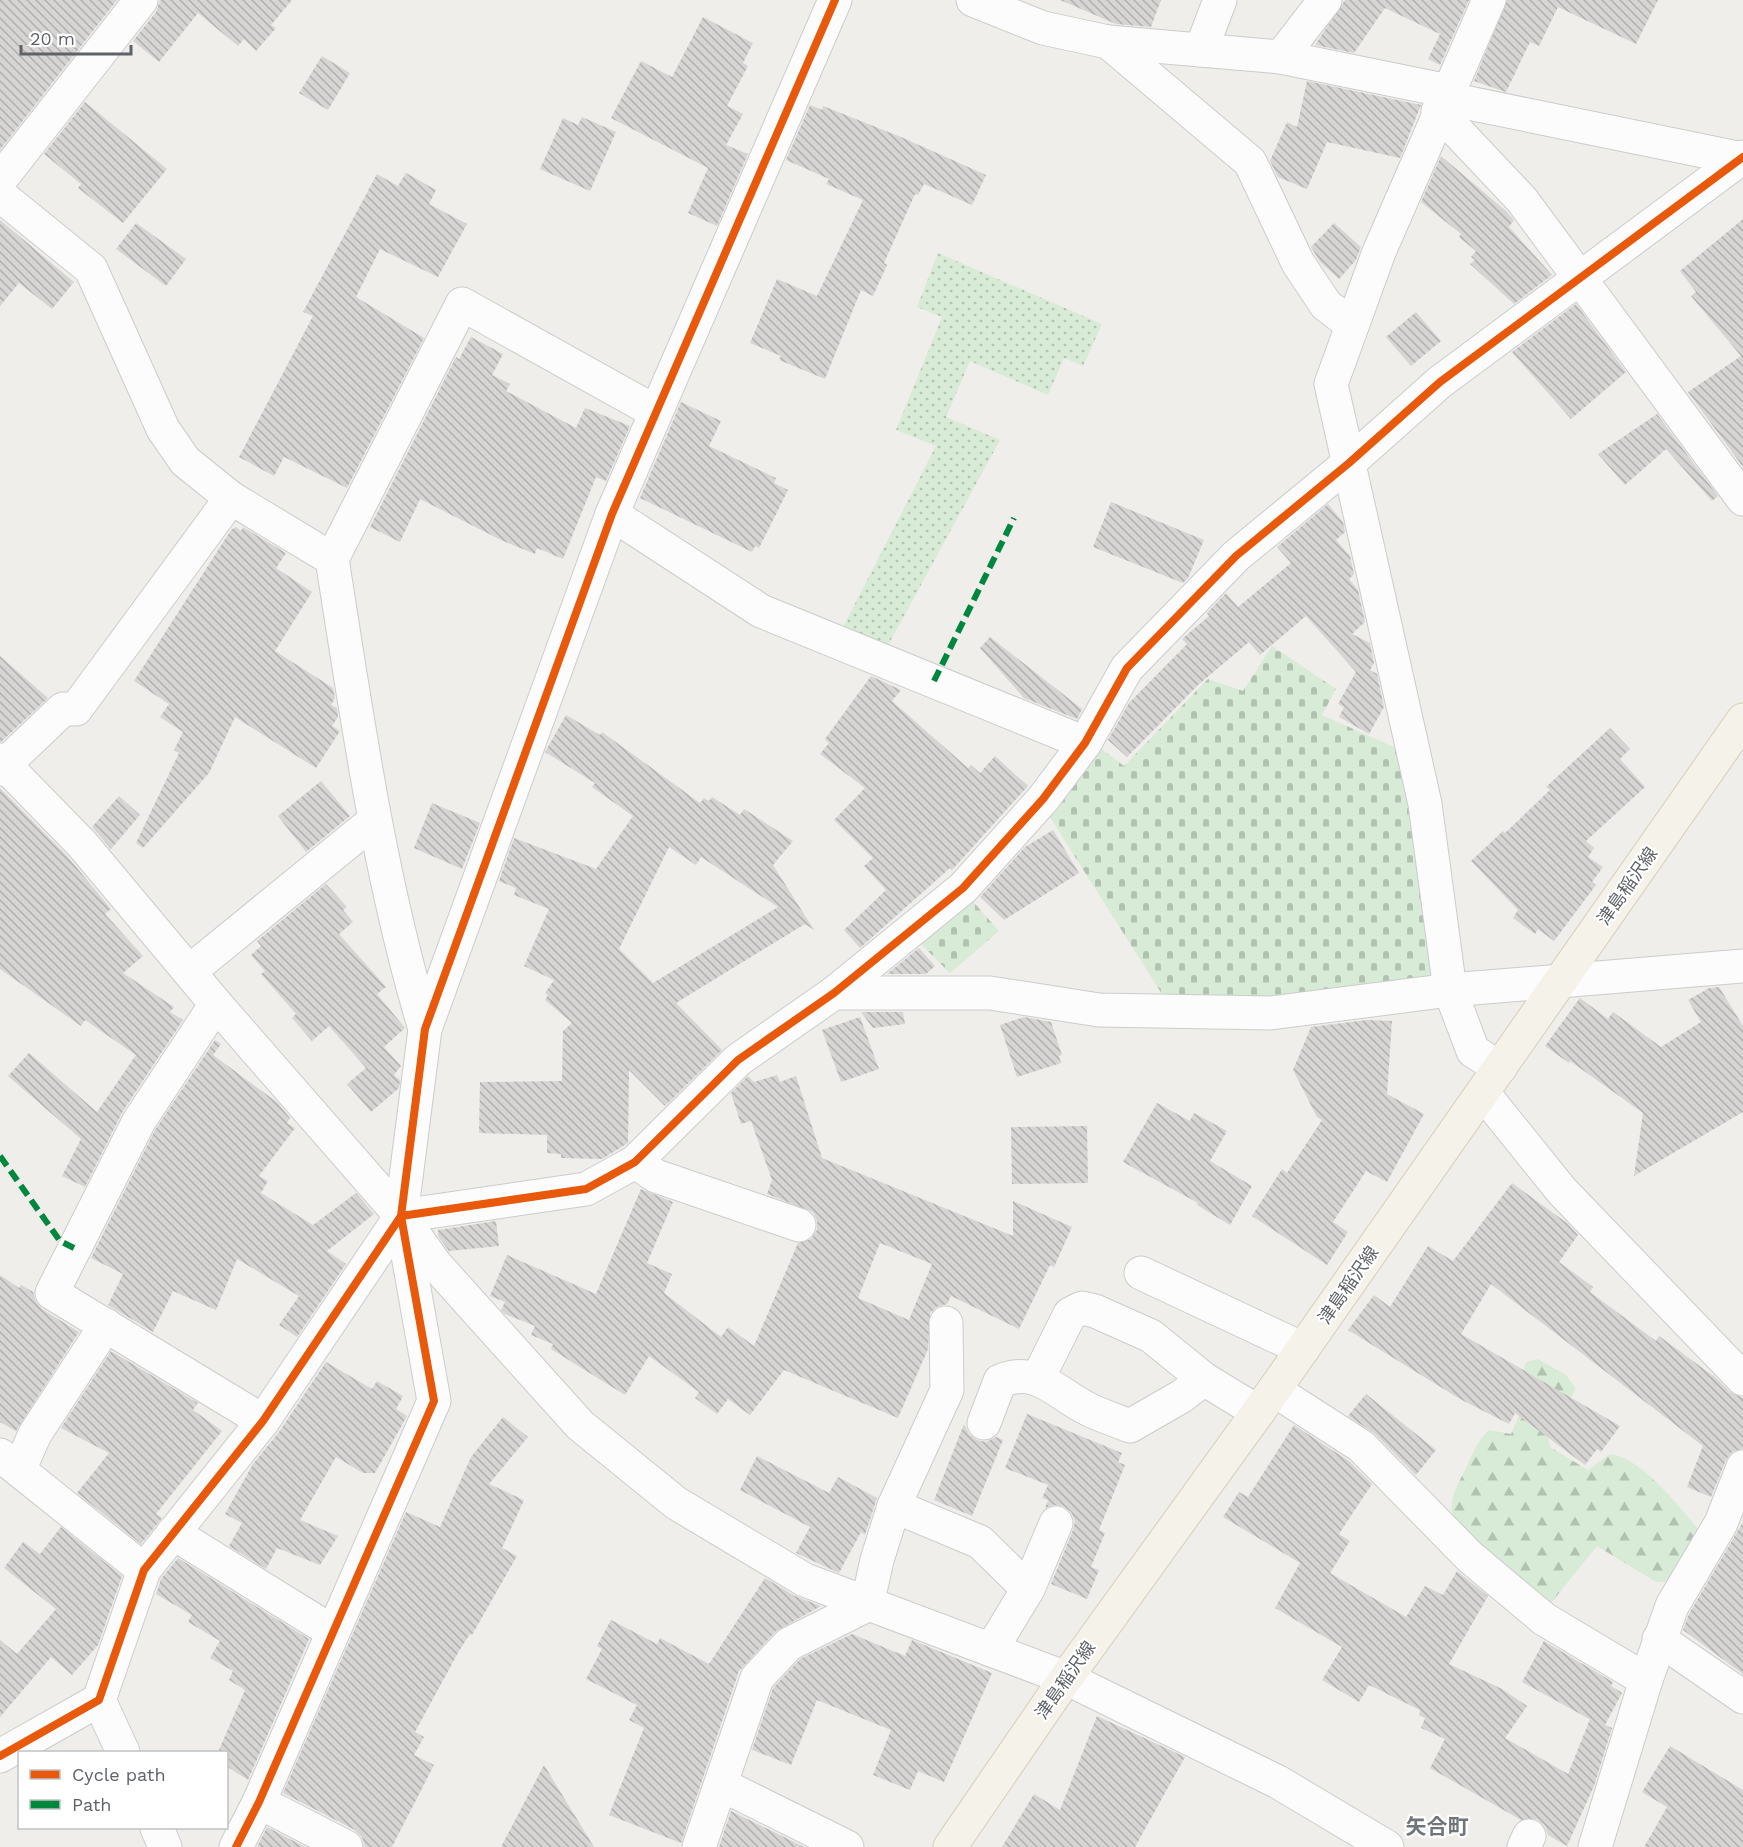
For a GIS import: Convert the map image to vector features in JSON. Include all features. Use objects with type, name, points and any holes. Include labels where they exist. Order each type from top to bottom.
[{"type":"main road","name":"津島稲沢線","points":[[950,1847],[1066,1678],[1303,1349],[1743,720]]},
{"type":"street","points":[[0,180],[141,0]]},
{"type":"street","points":[[236,1847],[259,1802],[434,1401],[401,1216],[425,1029],[612,514],[654,411],[835,0]]},
{"type":"street","points":[[973,0],[1043,28],[1108,42],[1281,57],[1443,100],[1742,158]]},
{"type":"street","points":[[1201,50],[1220,0]]},
{"type":"street","points":[[1281,57],[1325,0]]},
{"type":"street","points":[[1490,0],[1443,100],[1379,252],[1331,384],[1425,804],[1450,990],[1473,1051],[1562,1191],[1743,1379]]},
{"type":"street","points":[[1108,42],[1250,162],[1298,262],[1326,305],[1352,325]]},
{"type":"street","points":[[1443,100],[1522,200],[1743,499]]},
{"type":"street","points":[[0,1756],[99,1700],[144,1570],[262,1421],[401,1216],[586,1189],[635,1162],[738,1060],[834,993],[963,888],[1043,799],[1085,743],[1127,668],[1236,556],[1349,463],[1440,382],[1742,158]]},
{"type":"street","points":[[0,195],[91,269],[163,429],[185,461],[231,498],[332,559]]},
{"type":"street","points":[[425,1029],[409,976],[374,821],[332,559],[462,304],[654,411]]},
{"type":"street","points":[[231,498],[76,709],[63,708],[1,764],[82,844],[216,1004],[401,1216],[436,1265],[580,1425],[676,1503],[805,1580],[1066,1678],[1278,1782],[1387,1847]]},
{"type":"street","points":[[612,514],[761,611],[1085,743]]},
{"type":"street","points":[[190,971],[374,821]]},
{"type":"street","points":[[834,993],[990,993],[1099,1010],[1271,1013],[1450,990],[1743,966]]},
{"type":"street","points":[[216,1004],[139,1121],[52,1293],[262,1421]]},
{"type":"street","points":[[635,1162],[656,1176],[799,1224]]},
{"type":"street","points":[[1141,1273],[1303,1349]]},
{"type":"street","points":[[1038,1378],[1070,1314],[1082,1308],[1095,1311],[1151,1336],[1203,1379],[1266,1401],[1361,1446],[1470,1557],[1544,1620],[1646,1680]]},
{"type":"street","points":[[867,1605],[877,1560],[894,1506],[947,1390],[946,1323]]},
{"type":"street","points":[[106,1325],[35,1434],[9,1463],[144,1570]]},
{"type":"street","points":[[984,1423],[1000,1381],[1016,1374],[1038,1378],[1086,1408],[1130,1426],[1182,1396],[1203,1379]]},
{"type":"street","points":[[1595,1847],[1659,1639],[1672,1606],[1721,1523],[1743,1467]]},
{"type":"street","points":[[894,1506],[980,1542],[1028,1589]]},
{"type":"street","points":[[991,1650],[1028,1589],[1056,1523]]},
{"type":"street","points":[[173,1533],[333,1632]]},
{"type":"street","points":[[699,1847],[757,1678],[789,1644],[867,1605]]},
{"type":"street","points":[[1659,1639],[1743,1697]]},
{"type":"street","points":[[99,1700],[123,1751]]},
{"type":"street","points":[[722,1785],[847,1847]]},
{"type":"street","points":[[259,1802],[346,1847]]},
{"type":"street","points":[[158,1829],[165,1847]]},
{"type":"green space","points":[[938,253],[1102,324],[1083,366],[1064,358],[1048,395],[970,361],[946,417],[1000,440],[886,649],[842,629],[936,446],[896,430],[942,317],[917,307]]},
{"type":"green space","points":[[1272,646],[1336,689],[1322,715],[1405,752],[1437,984],[1259,1006],[1167,1002],[1046,811],[1096,745],[1124,766],[1208,679],[1243,691]]},
{"type":"green space","points":[[968,896],[999,931],[950,973],[916,939]]},
{"type":"green space","points":[[1538,1359],[1566,1375],[1576,1389],[1548,1435],[1550,1447],[1588,1470],[1610,1454],[1622,1457],[1659,1485],[1700,1531],[1667,1582],[1656,1582],[1597,1546],[1551,1603],[1496,1561],[1457,1523],[1451,1508],[1457,1485],[1481,1439],[1489,1430],[1511,1434],[1532,1385],[1523,1373],[1526,1362]]},
{"type":"building","points":[[0,0],[117,0],[0,150]]},
{"type":"building","points":[[160,0],[292,0],[271,25],[276,28],[256,51],[244,39],[238,46],[198,13],[159,62],[133,41],[156,12]]},
{"type":"building","points":[[1060,0],[1161,0],[1151,27],[1116,24]]},
{"type":"building","points":[[1345,0],[1469,0],[1440,65],[1428,59],[1440,34],[1385,8],[1354,53],[1315,45]]},
{"type":"building","points":[[1507,0],[1658,0],[1636,44],[1558,7],[1539,46],[1530,42],[1506,92],[1474,81]]},
{"type":"building","points":[[703,17],[753,43],[743,63],[748,66],[727,106],[743,114],[726,145],[748,154],[717,226],[688,213],[708,168],[611,118],[641,61],[672,77]]},
{"type":"building","points":[[322,56],[350,73],[328,110],[299,93]]},
{"type":"building","points":[[1307,81],[1421,105],[1400,158],[1327,142],[1307,189],[1278,177],[1270,161],[1287,122],[1297,127]]},
{"type":"building","points":[[85,102],[167,169],[123,223],[78,188],[81,184],[44,154]]},
{"type":"building","points":[[810,105],[822,110],[823,106],[901,137],[986,175],[972,205],[924,184],[918,195],[915,194],[884,263],[887,265],[873,296],[861,290],[825,379],[779,360],[781,356],[750,343],[777,279],[817,296],[863,200],[826,184],[829,179],[786,160]]},
{"type":"building","points":[[582,117],[616,132],[590,191],[540,169],[563,118],[578,125]]},
{"type":"building","points":[[1441,156],[1506,211],[1514,220],[1509,227],[1552,275],[1514,304],[1470,264],[1475,260],[1471,257],[1476,251],[1459,237],[1461,234],[1421,202]]},
{"type":"building","points":[[406,173],[436,190],[429,204],[467,224],[438,277],[380,249],[356,297],[424,338],[347,488],[284,457],[274,476],[239,457],[313,316],[303,312],[377,174],[398,186]]},
{"type":"building","points":[[1743,219],[1743,467],[1688,392],[1741,356],[1691,296],[1696,292],[1680,271]]},
{"type":"building","points":[[0,220],[74,282],[52,309],[19,283],[0,306]]},
{"type":"building","points":[[136,223],[186,259],[166,286],[116,249]]},
{"type":"building","points":[[1334,223],[1361,247],[1356,260],[1339,279],[1320,262],[1311,247]]},
{"type":"building","points":[[1576,304],[1626,372],[1571,419],[1512,352]]},
{"type":"building","points":[[1416,312],[1441,341],[1411,366],[1386,337]]},
{"type":"building","points":[[471,337],[503,354],[492,375],[510,384],[506,391],[576,428],[585,408],[630,426],[606,481],[596,477],[563,559],[537,548],[535,554],[501,540],[420,499],[400,542],[370,527],[456,357],[459,359]]},
{"type":"building","points":[[681,402],[721,421],[709,446],[776,478],[774,483],[788,490],[759,548],[755,546],[752,552],[640,498]]},
{"type":"building","points":[[1657,414],[1718,496],[1712,501],[1666,449],[1625,485],[1598,454]]},
{"type":"building","points":[[1111,502],[1204,540],[1188,578],[1183,583],[1093,547]]},
{"type":"building","points":[[1328,504],[1343,522],[1345,532],[1336,540],[1350,556],[1354,574],[1349,579],[1358,590],[1365,622],[1352,634],[1370,643],[1374,663],[1370,670],[1377,674],[1384,707],[1369,734],[1339,717],[1344,707],[1338,704],[1356,672],[1306,616],[1260,655],[1249,642],[1198,685],[1127,757],[1108,740],[1129,703],[1187,644],[1182,639],[1209,616],[1207,613],[1226,593],[1238,607],[1291,563],[1277,547]]},
{"type":"building","points":[[236,527],[241,531],[243,527],[286,553],[276,568],[312,592],[275,651],[333,688],[335,698],[331,705],[337,708],[338,717],[332,726],[340,731],[316,768],[235,717],[209,773],[143,848],[136,843],[179,753],[174,750],[183,732],[160,717],[169,704],[134,681],[231,530]]},
{"type":"building","points":[[990,637],[1082,709],[1077,719],[1024,698],[980,648]]},
{"type":"building","points":[[0,656],[48,698],[1,742],[0,742]]},
{"type":"building","points":[[871,676],[901,690],[892,701],[968,768],[971,765],[980,773],[995,756],[1028,786],[952,870],[950,868],[860,948],[844,930],[886,890],[864,866],[873,858],[834,820],[865,788],[820,754],[829,743],[825,739]]},
{"type":"building","points":[[566,715],[600,735],[602,732],[700,803],[704,798],[709,801],[712,797],[740,815],[744,809],[793,841],[773,865],[814,930],[805,924],[676,1003],[722,1050],[665,1106],[629,1070],[628,1143],[602,1159],[561,1158],[561,1154],[547,1153],[547,1135],[479,1133],[480,1082],[562,1081],[563,1031],[572,1023],[545,1000],[548,995],[545,993],[554,980],[524,966],[549,909],[514,895],[516,888],[499,881],[514,838],[596,869],[633,816],[592,787],[595,783],[545,752]],"holes":[[[669,847],[696,865],[701,857],[778,907],[653,983],[619,949]]]},
{"type":"building","points":[[1610,728],[1630,749],[1620,759],[1645,787],[1586,841],[1594,848],[1588,857],[1603,867],[1592,882],[1596,885],[1554,941],[1538,929],[1535,934],[1513,918],[1518,910],[1471,861],[1503,831],[1505,833],[1550,790],[1546,787]]},
{"type":"building","points":[[321,781],[350,816],[306,852],[278,816]]},
{"type":"building","points":[[0,788],[68,857],[111,909],[105,914],[143,956],[123,973],[174,1007],[170,1012],[183,1020],[123,1111],[85,1187],[62,1176],[81,1139],[8,1076],[29,1053],[97,1112],[136,1055],[85,1020],[81,1026],[0,969]]},
{"type":"building","points":[[119,796],[140,815],[111,849],[92,827]]},
{"type":"building","points":[[432,803],[480,823],[462,869],[414,848]]},
{"type":"building","points":[[1053,830],[1079,873],[1004,920],[980,897],[1025,847]]},
{"type":"building","points":[[326,884],[347,907],[343,910],[353,922],[339,934],[386,987],[377,994],[405,1028],[384,1047],[401,1066],[394,1075],[400,1080],[399,1088],[371,1112],[347,1084],[366,1068],[329,1026],[312,1041],[292,1018],[296,1014],[261,974],[265,971],[251,955],[261,946],[257,941]]},
{"type":"building","points":[[919,948],[935,966],[926,974],[887,974]]},
{"type":"building","points":[[1719,987],[1743,1026],[1743,1112],[1634,1176],[1643,1113],[1545,1046],[1580,998],[1608,1019],[1613,1012],[1661,1047],[1701,1022],[1688,1000],[1709,988]]},
{"type":"building","points":[[861,1012],[903,1012],[905,1024],[873,1028]]},
{"type":"building","points":[[860,1017],[879,1069],[841,1082],[822,1030]]},
{"type":"building","points":[[1024,1017],[1051,1022],[1062,1055],[1059,1056],[1061,1063],[1017,1077],[1000,1025]]},
{"type":"building","points":[[1367,1020],[1392,1021],[1387,1094],[1424,1114],[1387,1182],[1366,1171],[1333,1222],[1348,1232],[1327,1265],[1252,1216],[1282,1169],[1287,1173],[1322,1120],[1317,1117],[1293,1070],[1311,1027]]},
{"type":"building","points":[[215,1040],[221,1044],[213,1055],[278,1103],[290,1118],[287,1123],[295,1128],[259,1176],[268,1181],[261,1193],[313,1225],[356,1193],[374,1214],[327,1251],[346,1264],[297,1337],[279,1325],[299,1296],[237,1259],[216,1310],[173,1291],[153,1332],[108,1305],[123,1274],[91,1258],[155,1130]]},
{"type":"building","points":[[777,1075],[780,1082],[796,1076],[822,1158],[1013,1236],[1013,1201],[1072,1227],[1054,1267],[1050,1265],[1019,1329],[951,1296],[947,1304],[937,1307],[930,1313],[928,1349],[898,1418],[784,1370],[750,1415],[728,1399],[717,1414],[695,1398],[699,1392],[649,1356],[625,1395],[551,1349],[553,1344],[531,1335],[535,1326],[505,1314],[501,1310],[505,1302],[490,1296],[507,1255],[596,1294],[641,1189],[673,1202],[647,1263],[672,1274],[664,1293],[721,1337],[728,1327],[754,1346],[798,1243],[811,1239],[817,1230],[817,1221],[813,1212],[767,1194],[772,1180],[751,1121],[741,1124],[731,1093],[748,1076],[754,1082]],"holes":[[[880,1243],[932,1264],[909,1320],[858,1298]]]},
{"type":"building","points":[[1157,1103],[1190,1121],[1194,1113],[1227,1131],[1210,1161],[1252,1186],[1230,1225],[1197,1205],[1198,1203],[1123,1162]]},
{"type":"building","points":[[1087,1126],[1088,1183],[1012,1184],[1011,1127]]},
{"type":"building","points":[[1512,1183],[1567,1223],[1578,1235],[1559,1262],[1593,1287],[1590,1292],[1656,1341],[1659,1336],[1716,1378],[1730,1392],[1743,1398],[1743,1449],[1732,1452],[1726,1460],[1711,1497],[1687,1487],[1703,1446],[1491,1284],[1461,1334],[1620,1426],[1601,1452],[1597,1449],[1585,1465],[1515,1413],[1509,1424],[1460,1399],[1348,1330],[1374,1295],[1390,1307],[1428,1246],[1453,1261]]},
{"type":"building","points":[[496,1221],[499,1246],[449,1251],[438,1236],[438,1230]]},
{"type":"building","points":[[0,1275],[19,1288],[21,1285],[33,1292],[36,1302],[42,1309],[79,1332],[16,1431],[0,1422]]},
{"type":"building","points":[[111,1351],[198,1403],[193,1410],[222,1431],[156,1514],[162,1518],[141,1544],[77,1493],[109,1453],[61,1428]]},
{"type":"building","points":[[326,1362],[372,1389],[377,1381],[403,1396],[396,1409],[407,1416],[375,1473],[363,1473],[336,1457],[300,1520],[338,1536],[320,1565],[277,1548],[266,1569],[229,1546],[242,1523],[225,1514],[253,1464],[279,1432]]},
{"type":"building","points":[[1366,1394],[1436,1450],[1416,1475],[1374,1433],[1348,1416]]},
{"type":"building","points":[[1027,1414],[1122,1453],[1118,1462],[1125,1465],[1099,1530],[1105,1533],[1091,1567],[1099,1570],[1087,1599],[1051,1584],[1073,1530],[1075,1521],[1071,1512],[1063,1506],[1053,1505],[1045,1508],[1048,1500],[1042,1498],[1048,1485],[1005,1468]]},
{"type":"building","points":[[503,1417],[528,1437],[489,1484],[524,1500],[502,1548],[517,1556],[472,1635],[470,1634],[459,1651],[415,1732],[424,1737],[414,1755],[434,1765],[392,1847],[365,1847],[362,1837],[355,1830],[283,1793],[406,1512],[440,1527],[471,1457]]},
{"type":"building","points":[[964,1424],[969,1434],[977,1440],[986,1442],[996,1437],[1003,1440],[972,1516],[934,1500]]},
{"type":"building","points":[[1294,1425],[1349,1461],[1372,1484],[1339,1534],[1350,1541],[1330,1573],[1406,1617],[1425,1586],[1443,1595],[1457,1571],[1488,1596],[1449,1664],[1502,1689],[1527,1706],[1505,1738],[1568,1774],[1590,1719],[1522,1682],[1544,1641],[1613,1682],[1611,1686],[1622,1693],[1605,1725],[1612,1728],[1594,1786],[1567,1846],[1548,1835],[1545,1826],[1537,1819],[1521,1820],[1430,1768],[1445,1739],[1421,1728],[1425,1718],[1419,1715],[1420,1710],[1369,1685],[1359,1702],[1322,1680],[1342,1647],[1275,1608],[1300,1563],[1223,1517],[1239,1492],[1248,1497]]},
{"type":"building","points":[[757,1456],[829,1493],[838,1477],[877,1498],[865,1535],[861,1532],[839,1573],[796,1553],[810,1527],[740,1490]]},
{"type":"building","points":[[1743,1522],[1743,1674],[1683,1630],[1689,1614]]},
{"type":"building","points":[[61,1527],[122,1576],[98,1645],[72,1675],[51,1657],[0,1717],[0,1640],[17,1654],[56,1609],[4,1568],[23,1542],[40,1554]]},
{"type":"building","points":[[178,1558],[309,1639],[248,1780],[228,1767],[228,1751],[218,1751],[245,1690],[229,1680],[233,1671],[210,1658],[220,1641],[188,1622],[192,1615],[156,1594],[161,1579]]},
{"type":"building","points":[[765,1578],[795,1596],[821,1606],[776,1631],[739,1671],[681,1843],[609,1815],[644,1728],[629,1720],[637,1705],[586,1679],[602,1649],[597,1646],[611,1620],[657,1644],[660,1638],[709,1664]]},
{"type":"building","points":[[852,1634],[905,1656],[912,1640],[992,1673],[944,1782],[918,1771],[910,1790],[873,1775],[891,1730],[817,1700],[791,1765],[752,1750],[773,1688],[800,1659]]},
{"type":"building","points":[[1097,1716],[1185,1757],[1135,1847],[1002,1847],[1034,1794],[1060,1810]]},
{"type":"building","points":[[1670,1746],[1743,1790],[1743,1847],[1644,1847],[1667,1807],[1642,1792]]},
{"type":"building","points":[[544,1765],[594,1847],[501,1847]]},
{"type":"building","points":[[731,1811],[782,1836],[804,1847],[719,1847]]},
{"type":"building","points":[[267,1827],[305,1847],[257,1847]]},
{"type":"marked path","points":[[934,681],[1014,518]]},
{"type":"marked path","points":[[0,1156],[60,1241],[74,1248]]},
{"type":"cycle path","points":[[236,1847],[259,1802],[434,1401],[401,1216],[425,1029],[612,514],[835,0]]},
{"type":"cycle path","points":[[0,1756],[99,1700],[144,1570],[263,1421],[401,1216],[586,1189],[635,1162],[738,1060],[834,993],[963,888],[1043,799],[1085,743],[1127,668],[1236,556],[1349,463],[1440,382],[1743,157]]},
{"type":"district","name":"矢合町","points":[[1437,1826]]}]
